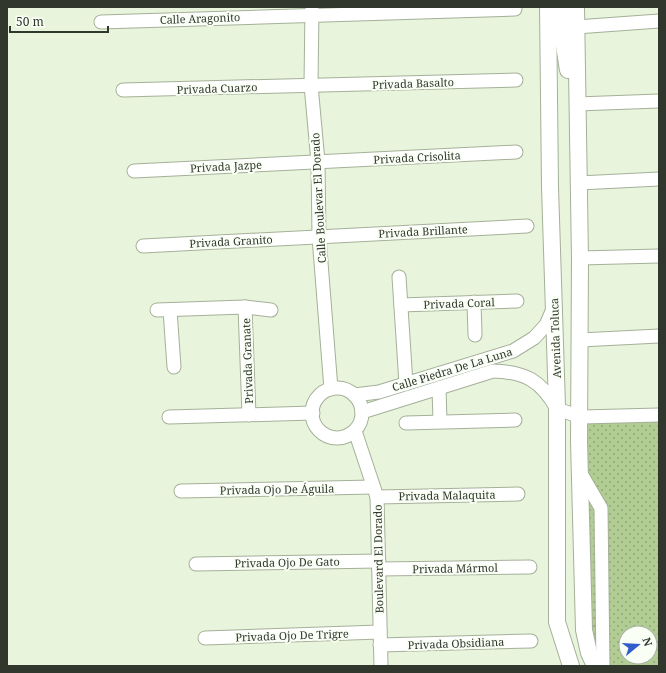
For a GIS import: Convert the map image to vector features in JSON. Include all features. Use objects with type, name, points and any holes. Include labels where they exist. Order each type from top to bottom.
[{"type":"main road","name":"Avenida Toluca","points":[[548,7],[550,187],[556,409],[557,622],[571,666]]},
{"type":"main road","points":[[563,7],[564,45],[577,102]]},
{"type":"main road","points":[[576,7],[580,258],[580,472],[584,630],[589,653],[595,666]]},
{"type":"street","name":"Calle Aragonito","points":[[101,22],[312,11],[515,8]]},
{"type":"street","name":"Calle Boulevar El Dorado","points":[[312,11],[311,86],[318,162],[319,237],[331,389]]},
{"type":"street","points":[[576,27],[659,21]]},
{"type":"street","name":"Privada Basalto","points":[[311,86],[516,80]]},
{"type":"street","name":"Privada Cuarzo","points":[[123,90],[311,86]]},
{"type":"street","points":[[577,102],[659,101]]},
{"type":"street","name":"Privada Crisolita","points":[[318,162],[516,152]]},
{"type":"street","name":"Privada Jazpe","points":[[134,171],[318,162]]},
{"type":"street","points":[[579,183],[659,179]]},
{"type":"street","name":"Privada Brillante","points":[[319,237],[526,226]]},
{"type":"street","name":"Privada Granito","points":[[143,246],[319,237]]},
{"type":"street","points":[[580,258],[659,256]]},
{"type":"street","points":[[399,277],[406,384]]},
{"type":"street","name":"Privada Coral","points":[[401,306],[517,301]]},
{"type":"street","points":[[474,302],[475,335]]},
{"type":"street","name":"Privada Granate","points":[[245,307],[249,415]]},
{"type":"street","name":"Privada Granate","points":[[174,367],[164,310],[245,307],[271,310]]},
{"type":"street","name":"Calle Piedra De La Luna","points":[[354,395],[379,392],[513,351],[534,338],[546,325],[554,308]]},
{"type":"street","points":[[580,340],[659,336]]},
{"type":"street","name":"Calle Piedra De La Luna","points":[[362,412],[493,371],[513,372],[532,379],[547,392],[556,409]]},
{"type":"street","points":[[439,388],[440,421]]},
{"type":"street","points":[[331,389],[343,389],[354,395],[360,403],[362,412],[360,422],[355,431],[344,438],[331,438],[319,431],[312,420],[313,407],[319,395],[331,389]]},
{"type":"street","points":[[556,409],[581,417],[659,415]]},
{"type":"street","points":[[169,417],[313,413]]},
{"type":"street","points":[[406,423],[515,420]]},
{"type":"street","name":"Boulevard El Dorado","points":[[355,431],[375,492],[379,565],[381,666]]},
{"type":"street","points":[[580,472],[601,508],[602,666]]},
{"type":"street","name":"Privada Ojo De Águila","points":[[181,491],[375,492]]},
{"type":"street","name":"Privada Malaquita","points":[[375,492],[518,494]]},
{"type":"street","name":"Privada Ojo De Gato","points":[[196,564],[379,565]]},
{"type":"street","name":"Privada Mármol","points":[[379,565],[530,567]]},
{"type":"street","name":"Privada Ojo De Trigre","points":[[205,638],[380,638]]},
{"type":"street","name":"Privada Obsidiana","points":[[380,638],[531,641]]},
{"type":"green space","points":[[659,417],[659,666],[599,666],[590,650],[583,419]]}]
